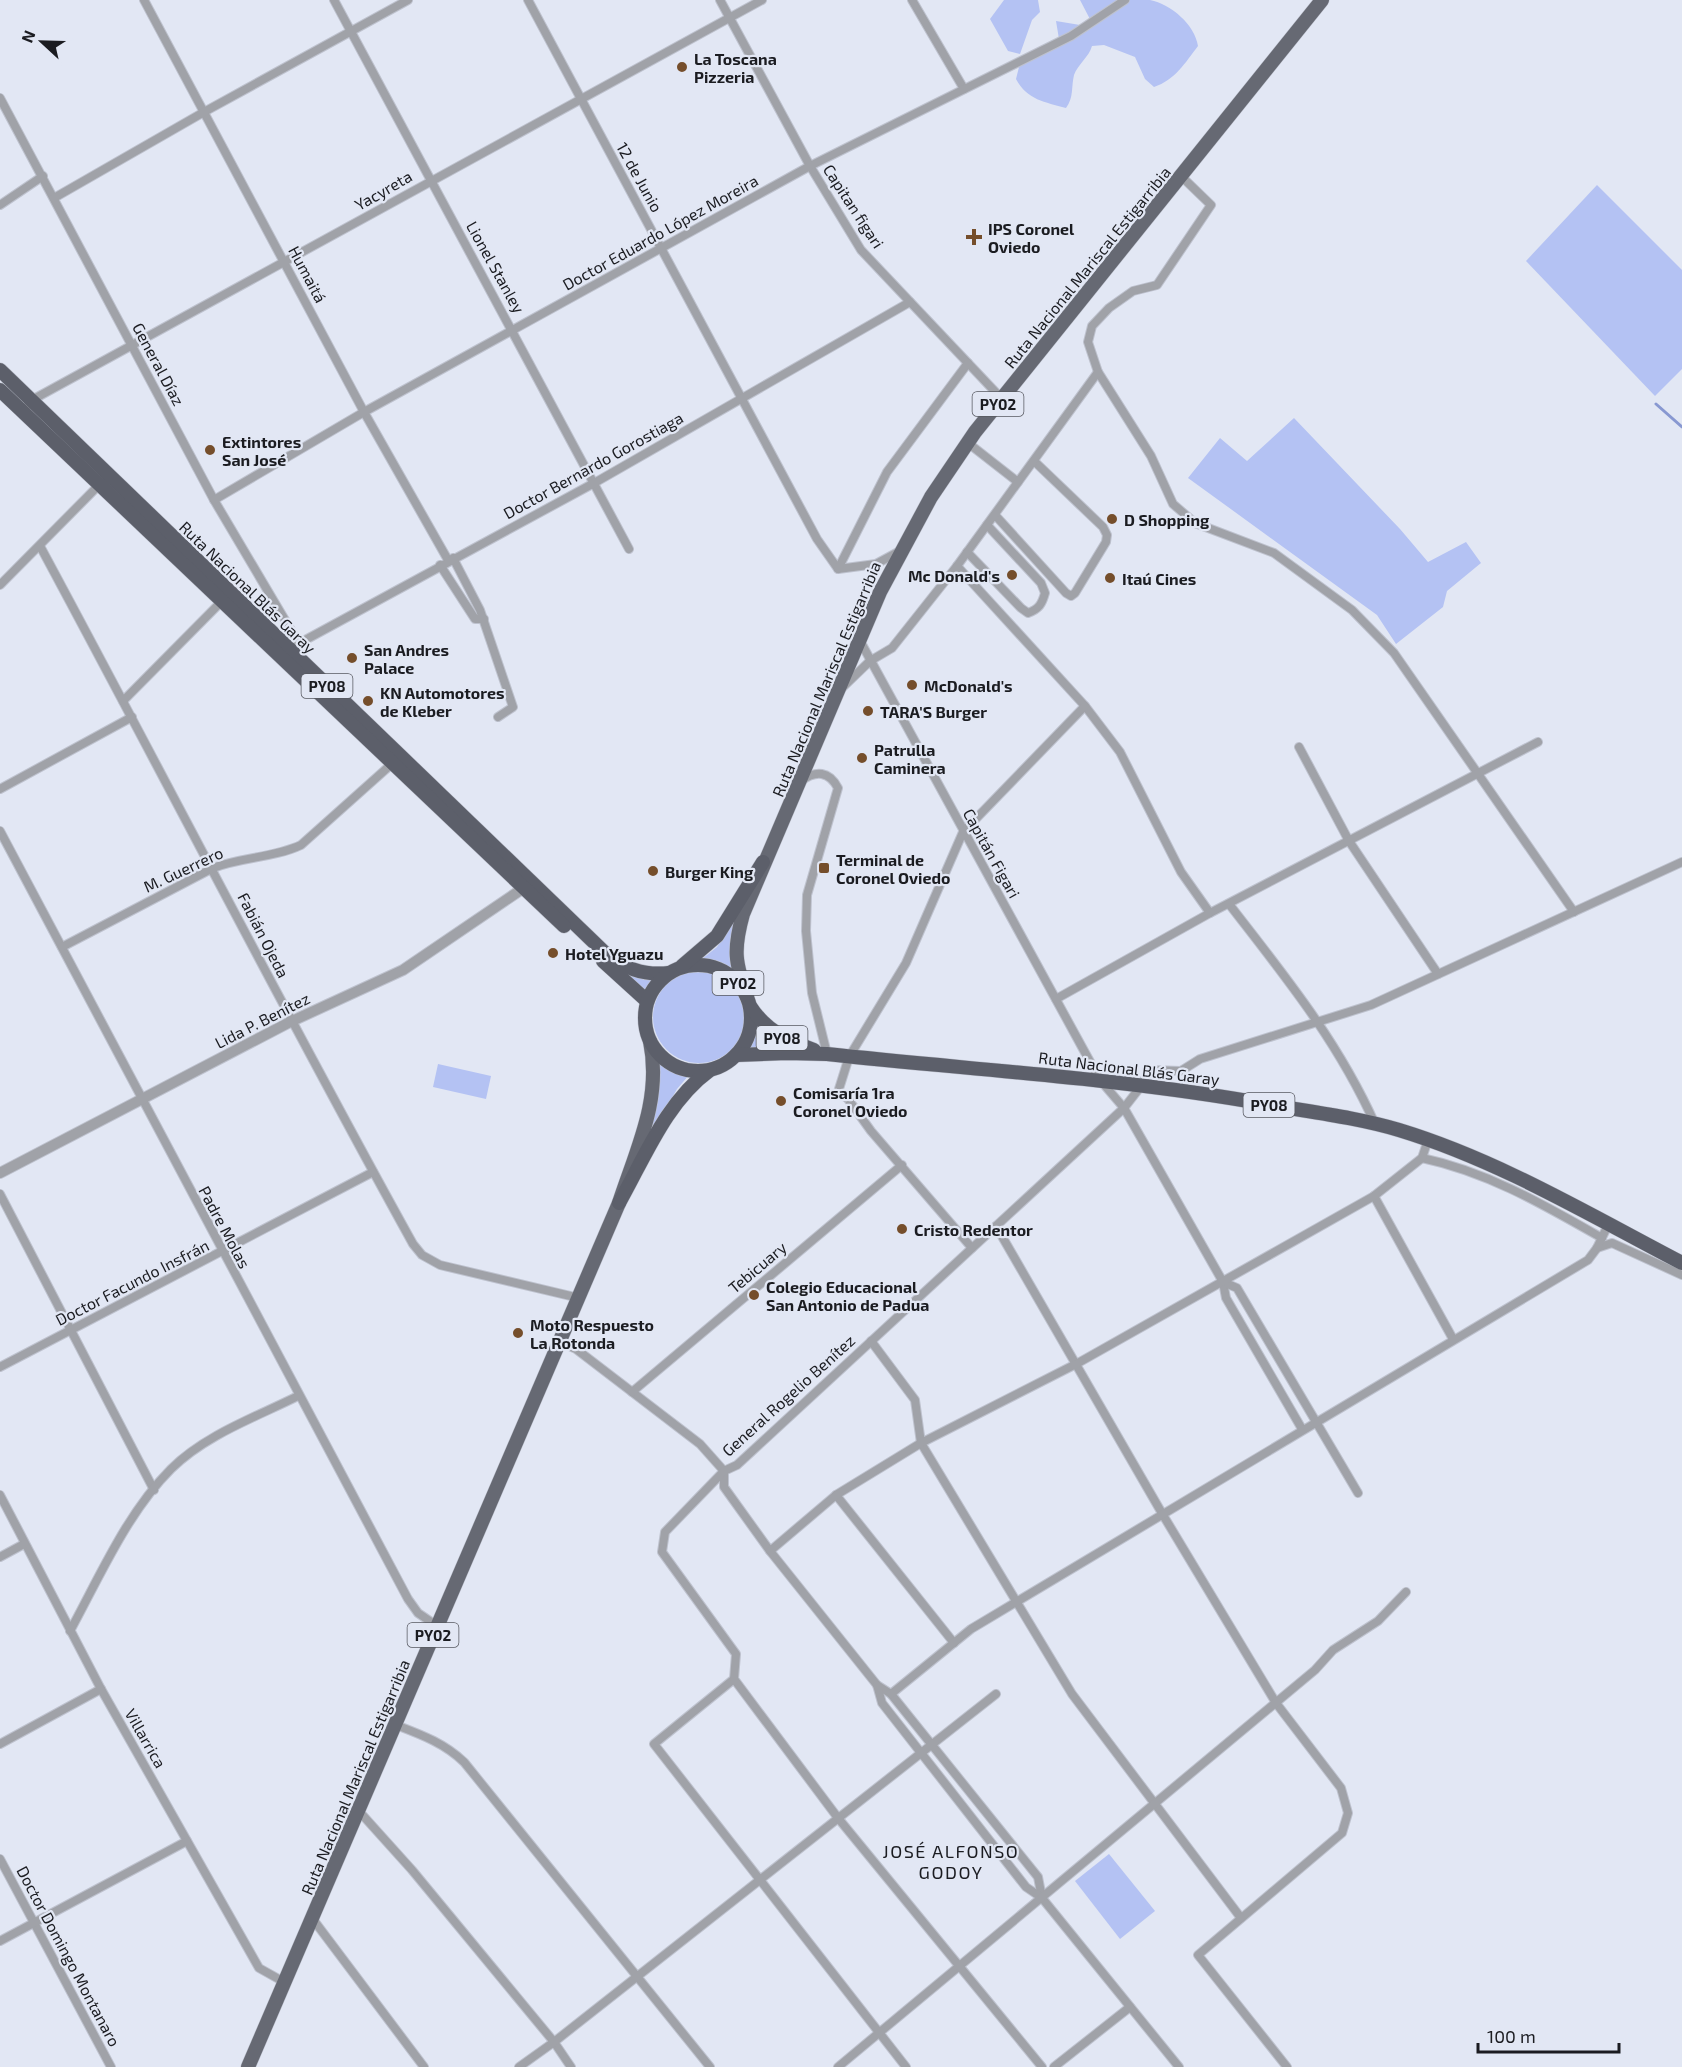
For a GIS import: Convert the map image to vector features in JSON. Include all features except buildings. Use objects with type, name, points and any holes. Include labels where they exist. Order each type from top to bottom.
[{"type":"highway","name":"Ruta Nacional Blás Garay","points":[[0,370],[32,400],[104,480],[222,601],[289,649]]},
{"type":"highway","name":"Ruta Nacional Blás Garay","points":[[3,398],[104,480],[289,649],[396,760],[647,1001]]},
{"type":"highway","name":"PY02","points":[[650,1041],[645,1014],[647,1001],[660,981],[698,955],[717,936],[763,862]]},
{"type":"highway","name":"Ruta Nacional Blás Garay","points":[[527,887],[612,959],[644,973],[674,971]]},
{"type":"highway","name":"PY02","points":[[619,1203],[676,1101],[692,1083],[735,1055],[745,1042],[750,1028],[748,1001],[732,978],[711,966],[695,965],[674,971]]},
{"type":"highway","name":"Ruta Nacional Blás Garay","points":[[748,1001],[761,1022],[777,1034],[827,1054]]},
{"type":"highway","points":[[650,1041],[663,1058],[682,1069],[711,1070]]},
{"type":"highway","name":"Ruta Nacional Blás Garay","points":[[735,1055],[827,1054],[1100,1080],[1183,1089],[1375,1124],[1428,1140],[1515,1177],[1682,1263]]},
{"type":"main road","name":"Ruta Nacional Mariscal Estigarribia","points":[[763,862],[800,781],[859,639],[900,551],[931,496],[1002,399],[1322,0]]},
{"type":"main road","name":"PY02","points":[[748,1001],[736,964],[736,939],[742,914],[763,862]]},
{"type":"main road","name":"PY02","points":[[619,1203],[651,1102],[655,1065],[650,1041]]},
{"type":"main road","name":"Ruta Nacional Mariscal Estigarribia","points":[[248,2067],[619,1203]]},
{"type":"street","name":"Humaitá","points":[[144,0],[364,412],[484,619],[513,707],[498,717]]},
{"type":"street","name":"Lionel Stanley","points":[[334,0],[596,482],[629,549]]},
{"type":"street","points":[[54,198],[204,112],[408,0]]},
{"type":"street","name":"12 de Junio","points":[[528,0],[817,539],[838,569]]},
{"type":"street","name":"Capitan figari","points":[[720,0],[810,166],[861,250],[1002,399]]},
{"type":"street","name":"Yacyreta","points":[[23,412],[32,400],[762,0]]},
{"type":"street","points":[[912,0],[964,88]]},
{"type":"street","name":"Doctor Eduardo López Moreira","points":[[214,500],[364,412],[810,166],[1071,36],[1125,0]]},
{"type":"street","name":"General Díaz","points":[[0,98],[214,500],[289,649]]},
{"type":"street","points":[[0,205],[43,176]]},
{"type":"street","points":[[1181,176],[1211,205],[1157,285],[1133,291],[1109,308],[1092,327],[1088,342],[1098,372],[1150,456],[1173,504],[1195,523],[1274,553],[1352,610],[1394,654],[1574,912]]},
{"type":"street","name":"Doctor Bernardo Gorostiaga","points":[[289,649],[596,482],[910,302]]},
{"type":"street","points":[[838,569],[887,472],[968,363]]},
{"type":"street","points":[[836,694],[870,661],[892,648],[957,566],[1098,372]]},
{"type":"street","points":[[3,398],[18,386]]},
{"type":"street","points":[[968,443],[1018,482]]},
{"type":"street","points":[[995,515],[1066,593],[1071,596],[1075,593],[1106,542],[1107,535],[1103,528],[1034,461]]},
{"type":"street","points":[[0,585],[104,480]]},
{"type":"street","points":[[967,552],[1028,613],[1036,610],[1043,602],[1045,593],[1041,583],[987,525]]},
{"type":"street","name":"Fabián Ojeda","points":[[39,546],[213,867],[290,1022],[413,1244],[422,1255],[440,1265],[579,1298]]},
{"type":"street","points":[[838,569],[876,564],[900,551]]},
{"type":"street","points":[[440,565],[475,619],[484,619]]},
{"type":"street","points":[[957,566],[1085,706],[1120,752],[1181,872],[1210,914]]},
{"type":"street","points":[[123,701],[222,601]]},
{"type":"street","name":"Capitán Figari","points":[[859,639],[1100,1080],[1124,1108],[1223,1282]]},
{"type":"street","points":[[972,1248],[848,1099],[838,1092],[849,1057],[906,963],[963,832],[1085,706]]},
{"type":"street","points":[[0,789],[132,717]]},
{"type":"street","points":[[1056,999],[1210,914],[1538,742]]},
{"type":"street","points":[[1299,747],[1349,841],[1438,974]]},
{"type":"street","name":"M. Guerrero","points":[[62,946],[213,867],[230,861],[286,851],[301,845],[396,760]]},
{"type":"street","points":[[800,781],[812,773],[823,773],[833,779],[838,788],[807,895],[806,931],[812,993],[827,1054]]},
{"type":"street","name":"Padre Molas","points":[[0,831],[140,1099],[408,1599],[418,1613],[437,1626]]},
{"type":"street","points":[[1319,1021],[1371,1005],[1682,862]]},
{"type":"street","name":"Lida P. Benítez","points":[[0,1173],[290,1022],[403,970],[527,887]]},
{"type":"street","points":[[1229,904],[1319,1021],[1359,1087],[1375,1124]]},
{"type":"street","name":"General Rogelio Benítez","points":[[734,1679],[736,1654],[662,1552],[665,1532],[724,1471],[737,1465],[1124,1108],[1142,1085],[1149,1070],[1181,1071],[1200,1059],[1319,1021]]},
{"type":"street","points":[[770,1551],[836,1495],[921,1443],[1078,1364],[1374,1196],[1422,1158],[1428,1140]]},
{"type":"street","points":[[1422,1158],[1452,1164],[1518,1191],[1602,1238]]},
{"type":"street","name":"Tebicuary","points":[[632,1392],[902,1165]]},
{"type":"street","name":"Doctor Facundo Insfrán","points":[[0,1367],[374,1172]]},
{"type":"street","points":[[0,1194],[154,1490]]},
{"type":"street","points":[[1374,1196],[1453,1339]]},
{"type":"street","points":[[891,1694],[971,1629],[1163,1515],[1316,1420],[1588,1260],[1597,1248],[1608,1225]]},
{"type":"street","points":[[996,1226],[1078,1364],[1163,1515],[1276,1703],[1341,1788],[1348,1813],[1341,1833],[1198,1954],[1287,2067]]},
{"type":"street","points":[[1597,1248],[1612,1243],[1682,1275]]},
{"type":"street","points":[[1223,1282],[1237,1288],[1358,1494]]},
{"type":"street","points":[[1223,1282],[1226,1298],[1302,1429]]},
{"type":"street","points":[[872,1341],[915,1400],[921,1443],[1072,1694],[1240,1918]]},
{"type":"street","points":[[560,1342],[576,1349],[700,1444],[724,1471],[724,1487],[770,1551],[877,1685],[891,1694],[1038,1877],[1042,1899]]},
{"type":"street","points":[[70,1631],[128,1525],[172,1468],[200,1446],[298,1396]]},
{"type":"street","name":"Villarrica","points":[[0,1495],[101,1689],[260,1968],[284,1982]]},
{"type":"street","points":[[836,1495],[954,1643]]},
{"type":"street","points":[[0,1557],[24,1544]]},
{"type":"street","points":[[838,2067],[1276,1703],[1315,1670],[1332,1650],[1378,1621],[1406,1592]]},
{"type":"street","points":[[906,2067],[654,1744],[734,1679],[838,1818],[1042,2067]]},
{"type":"street","points":[[877,1685],[882,1703],[1026,1887],[1042,1899],[1179,2067]]},
{"type":"street","points":[[0,1744],[101,1689]]},
{"type":"street","points":[[519,2067],[554,2042],[996,1694]]},
{"type":"street","points":[[396,1725],[434,1739],[450,1748],[464,1762],[710,2067]]},
{"type":"street","points":[[358,1810],[412,1870],[554,2042],[571,2067]]},
{"type":"street","points":[[0,1941],[187,1841]]},
{"type":"street","name":"Doctor Domingo Montanaro","points":[[0,1859],[111,2067]]},
{"type":"street","points":[[312,1918],[424,2067]]},
{"type":"street","points":[[1054,2067],[1130,2007]]},
{"type":"shaded area","points":[[1004,0],[1038,0],[1040,12],[1032,20],[1020,54],[1008,51],[990,19]]},
{"type":"shaded area","points":[[1080,0],[1158,2],[1174,11],[1187,23],[1198,46],[1174,75],[1154,87],[1145,79],[1135,57],[1104,45],[1092,46],[1074,75],[1071,96],[1066,108],[1044,102],[1031,96],[1020,86],[1016,79],[1019,67],[1041,55],[1059,39],[1056,21],[1080,25],[1092,23]]},
{"type":"shaded area","points":[[1597,185],[1682,270],[1682,369],[1655,396],[1526,261]]},
{"type":"shaded area","points":[[1294,418],[1400,529],[1428,562],[1466,542],[1481,563],[1447,591],[1443,607],[1396,644],[1377,615],[1188,478],[1220,438],[1247,461]]},
{"type":"shaded area","points":[[737,915],[730,940],[732,969],[718,961],[702,959],[717,947]]},
{"type":"shaded area","points":[[616,967],[655,980],[646,996]]},
{"type":"shaded area","points":[[699,971],[717,974],[732,984],[742,999],[745,1017],[742,1035],[732,1050],[717,1060],[699,1063],[681,1060],[666,1050],[656,1035],[653,1017],[656,999],[666,984],[681,974]]},
{"type":"shaded area","points":[[757,1025],[769,1038],[788,1048],[750,1048],[756,1036]]},
{"type":"shaded area","points":[[659,1060],[669,1070],[689,1075],[677,1089],[643,1148],[660,1081]]},
{"type":"shaded area","points":[[438,1064],[491,1076],[486,1099],[433,1087]]},
{"type":"shaded area","points":[[1109,1854],[1155,1911],[1120,1939],[1075,1881]]},
{"type":"waterway","points":[[1656,404],[1682,427]]},
{"type":"place","name":"La Toscana Pizzeria","points":[[682,67]]},
{"type":"place","name":"IPS Coronel Oviedo","points":[[974,237]]},
{"type":"place","name":"Extintores San José","points":[[210,450]]},
{"type":"place","name":"D Shopping","points":[[1112,519]]},
{"type":"place","name":"Mc Donald's","points":[[1012,575]]},
{"type":"place","name":"Itaú Cines","points":[[1110,578]]},
{"type":"place","name":"San Andres Palace","points":[[352,658]]},
{"type":"place","name":"McDonald's","points":[[912,685]]},
{"type":"place","name":"KN Automotores de Kleber","points":[[368,701]]},
{"type":"place","name":"TARA'S Burger","points":[[868,711]]},
{"type":"place","name":"Patrulla Caminera","points":[[862,758]]},
{"type":"place","name":"Terminal de Coronel Oviedo","points":[[824,868]]},
{"type":"place","name":"Burger King","points":[[653,871]]},
{"type":"place","name":"Hotel Yguazu","points":[[553,953]]},
{"type":"place","name":"Comisaría 1ra Coronel Oviedo","points":[[781,1101]]},
{"type":"place","name":"Cristo Redentor","points":[[902,1229]]},
{"type":"place","name":"Colegio Educacional San Antonio de Padua","points":[[754,1295]]},
{"type":"place","name":"Moto Respuesto La Rotonda","points":[[518,1333]]},
{"type":"district","name":"JOSÉ ALFONSO GODOY","points":[[951,1861]]}]
